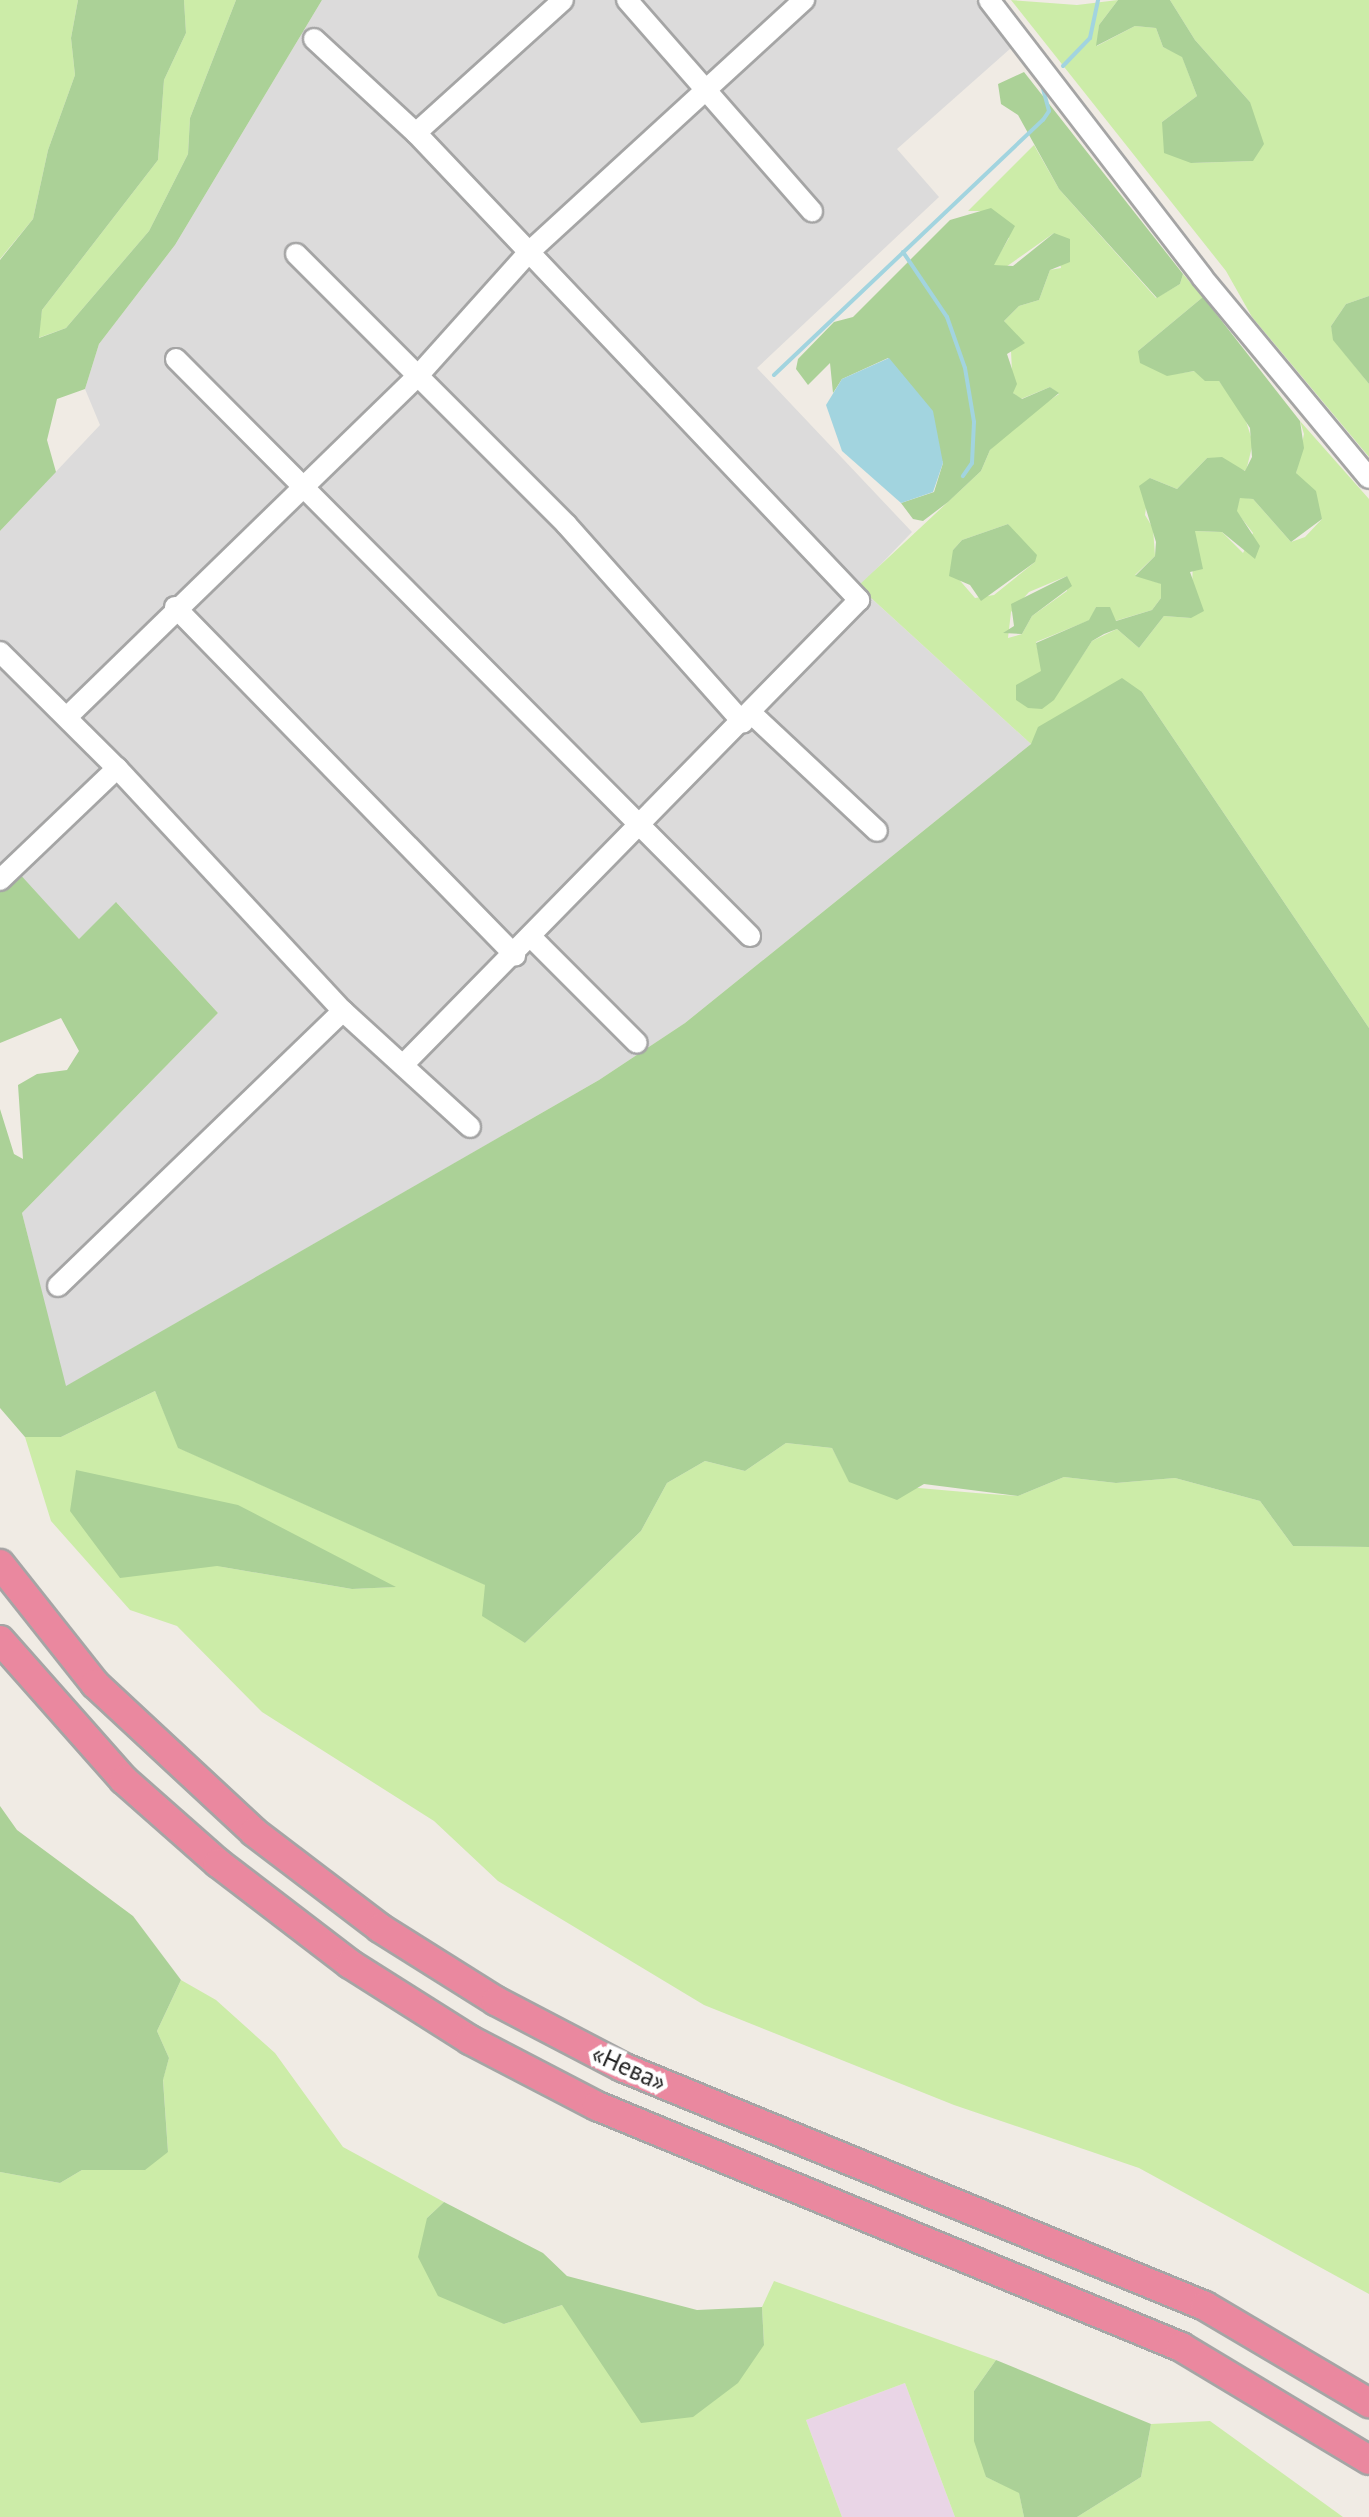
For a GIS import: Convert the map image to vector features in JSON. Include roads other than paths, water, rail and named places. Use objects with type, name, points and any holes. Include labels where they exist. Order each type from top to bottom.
[{"type":"highway","name":"«Нева»","points":[[0,1564],[95,1684],[240,1821],[380,1928],[496,2001],[622,2067],[1205,2306],[1369,2403]]},
{"type":"highway","name":"«Нева»","points":[[0,1640],[124,1780],[218,1863],[350,1964],[470,2040],[596,2106],[1181,2346],[1369,2460]]},
{"type":"street","points":[[416,133],[564,0]]},
{"type":"street","points":[[627,0],[704,92],[812,210]]},
{"type":"street","points":[[67,718],[176,607],[416,378],[530,251],[804,0]]},
{"type":"street","points":[[989,0],[1202,277],[1369,478]]},
{"type":"street","points":[[314,39],[416,133],[859,600],[515,956],[403,1064]]},
{"type":"street","points":[[296,254],[566,524],[748,718],[876,830]]},
{"type":"street","points":[[176,360],[298,489],[750,936]]},
{"type":"street","points":[[176,607],[515,956]]},
{"type":"street","points":[[0,652],[118,768],[342,1011],[470,1127]]},
{"type":"street","points":[[0,880],[118,768]]},
{"type":"street","points":[[532,938],[637,1043]]},
{"type":"street","points":[[58,1286],[342,1011]]},
{"type":"water","points":[[889,358],[933,411],[943,463],[933,492],[901,503],[842,451],[826,405],[842,379]]},
{"type":"waterway","points":[[1063,66],[1090,38],[1098,0]]},
{"type":"waterway","points":[[774,375],[1043,120],[1049,111],[1042,85]]},
{"type":"waterway","points":[[903,252],[947,317],[965,368],[974,422],[972,463],[963,476]]}]
